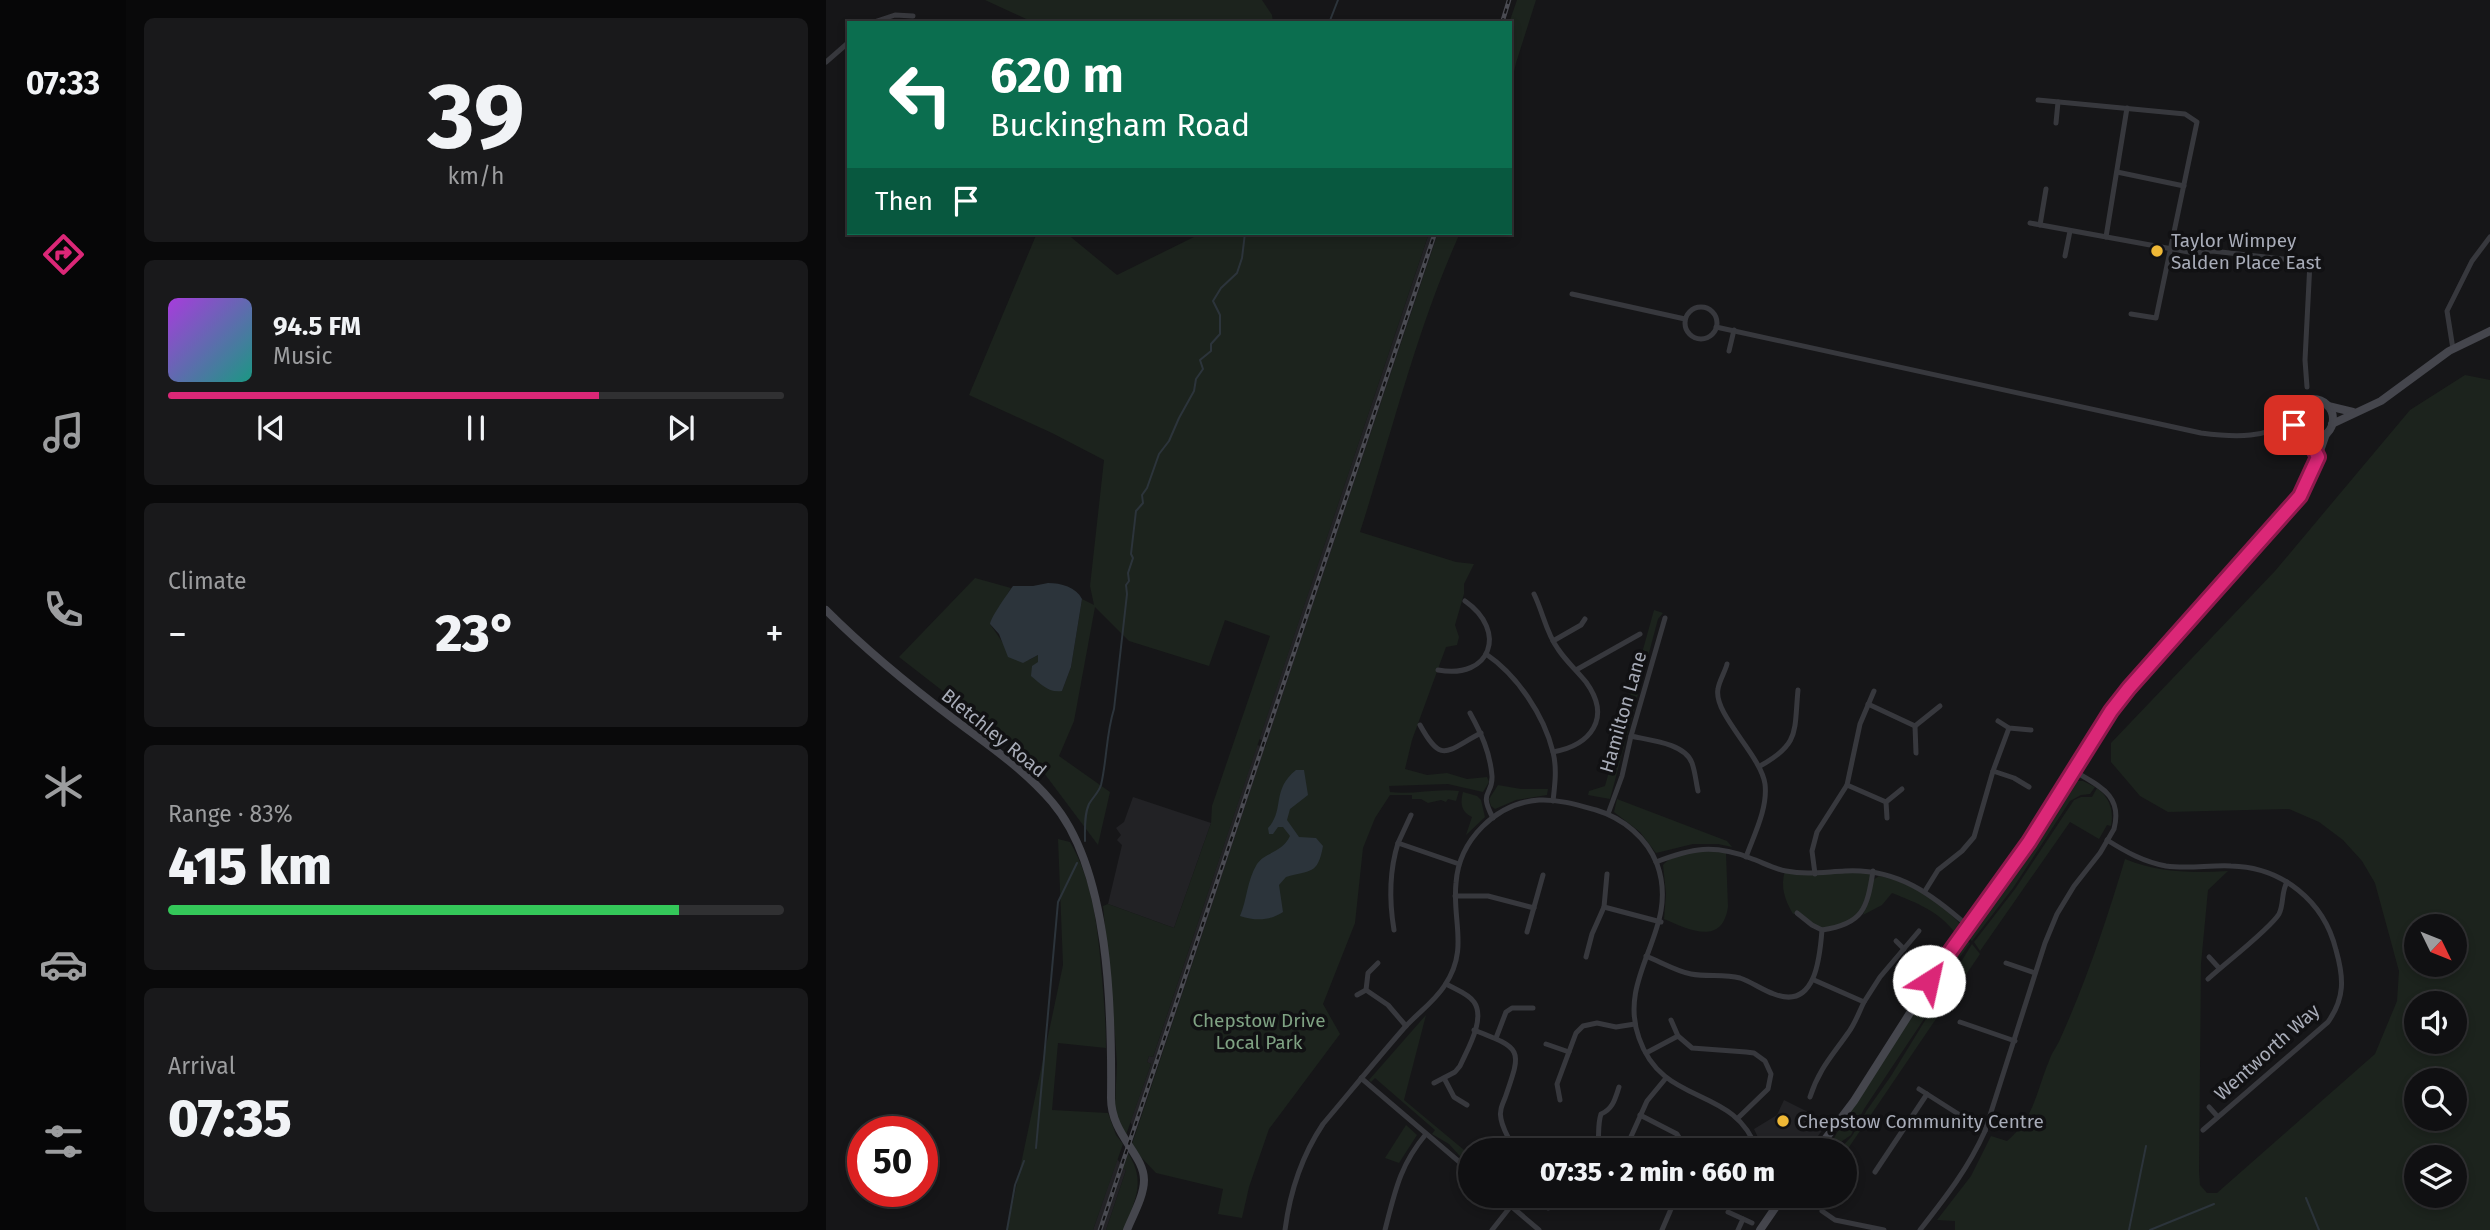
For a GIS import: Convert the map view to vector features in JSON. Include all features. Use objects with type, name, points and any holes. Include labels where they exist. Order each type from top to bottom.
[{"type":"main road","points":[[1826,1138],[1854,1101],[1943,961],[2029,842],[2111,711],[2293,506],[2332,424],[2389,396],[2453,349],[2490,331]]},
{"type":"main road","points":[[2318,457],[2308,438],[2297,429],[2294,416],[2297,407],[2309,399],[2353,412]]},
{"type":"main road","points":[[2328,406],[2332,412],[2332,424]]},
{"type":"main road","points":[[2308,438],[2326,434]]},
{"type":"main road","name":"Bletchley Road","points":[[826,610],[900,678],[1015,766],[1053,803],[1081,847],[1100,919],[1112,1050],[1112,1112],[1117,1128],[1142,1170],[1144,1181],[1127,1230]]},
{"type":"main road","points":[[1760,1230],[1775,1208]]},
{"type":"street","points":[[877,21],[895,15],[914,16]]},
{"type":"street","points":[[826,62],[847,45]]},
{"type":"street","points":[[2038,100],[2185,114],[2197,122],[2156,318],[2131,314]]},
{"type":"street","points":[[2056,123],[2058,102]]},
{"type":"street","points":[[2106,237],[2127,108]]},
{"type":"street","points":[[2117,172],[2183,186]]},
{"type":"street","points":[[2040,225],[2046,189]]},
{"type":"street","points":[[2030,223],[2194,253],[2211,251],[2310,262],[2305,359],[2307,387]]},
{"type":"street","points":[[2065,256],[2070,231]]},
{"type":"street","points":[[2453,349],[2447,311],[2472,261],[2490,237]]},
{"type":"street","points":[[1572,294],[1685,319]]},
{"type":"street","points":[[1702,307],[1712,312],[1717,321],[1711,335],[1697,338],[1688,333],[1685,319],[1692,310],[1702,307]]},
{"type":"street","points":[[1716,327],[2201,433],[2245,435],[2283,427],[2297,429]]},
{"type":"street","points":[[1729,351],[1734,331]]},
{"type":"street","points":[[2283,427],[2294,416]]},
{"type":"street","points":[[1534,594],[1553,641],[1593,695],[1597,708],[1597,720],[1592,730],[1577,746],[1553,752]]},
{"type":"street","points":[[1438,670],[1454,673],[1466,670],[1478,664],[1486,654],[1489,630],[1485,619],[1465,601]]},
{"type":"street","points":[[1534,617],[1543,612]]},
{"type":"street","points":[[1485,619],[1493,615]]},
{"type":"street","name":"Hamilton Lane","points":[[1608,814],[1622,776],[1665,618]]},
{"type":"street","points":[[1553,641],[1581,625],[1585,619]]},
{"type":"street","points":[[1576,670],[1640,634]]},
{"type":"street","points":[[1630,640],[1635,649]]},
{"type":"street","points":[[1486,654],[1504,669],[1532,705],[1545,729],[1553,752],[1556,775],[1553,800]]},
{"type":"street","points":[[1727,664],[1718,689],[1718,698],[1733,729],[1760,766],[1766,787],[1762,811],[1746,857]]},
{"type":"street","points":[[1453,681],[1454,673]]},
{"type":"street","points":[[1760,766],[1780,755],[1790,743],[1795,729],[1798,690]]},
{"type":"street","points":[[1815,874],[1812,851],[1817,832],[1847,785],[1860,724],[1874,691]]},
{"type":"street","points":[[1868,705],[1915,726]]},
{"type":"street","points":[[1915,726],[1940,706]]},
{"type":"street","points":[[1470,713],[1489,753],[1492,780],[1485,795],[1486,806],[1493,818]]},
{"type":"street","points":[[1998,721],[2009,728],[2031,730]]},
{"type":"street","points":[[1420,725],[1432,747],[1439,751],[1447,751],[1480,733]]},
{"type":"street","points":[[1915,726],[1916,753]]},
{"type":"street","points":[[1925,891],[1938,870],[1974,836],[2009,728]]},
{"type":"street","points":[[1631,736],[1686,753],[1692,762],[1698,791]]},
{"type":"street","points":[[1993,771],[2014,778],[2029,787]]},
{"type":"street","points":[[1920,1230],[1960,1180],[1973,1159],[1985,1131],[2035,973],[2057,915],[2074,886],[2107,841],[2117,819],[2112,799],[2098,785],[2074,771]]},
{"type":"street","points":[[1847,785],[1886,802]]},
{"type":"street","points":[[1886,802],[1902,789]]},
{"type":"street","points":[[1285,1230],[1290,1197],[1303,1158],[1323,1124],[1406,1026],[1446,984],[1459,949],[1455,896],[1459,863],[1472,838],[1493,818],[1522,803],[1553,800],[1608,814],[1622,821],[1637,834],[1656,862],[1664,893],[1661,922],[1646,956],[1635,994],[1635,1024],[1646,1054],[1666,1078],[1680,1088],[1716,1102],[1738,1118],[1752,1138]]},
{"type":"street","points":[[1886,802],[1887,818]]},
{"type":"street","points":[[1394,930],[1390,897],[1392,865],[1410,815]]},
{"type":"street","name":"Wentworth Way","points":[[2107,841],[2138,858],[2165,866],[2246,867],[2264,871],[2287,882],[2317,909],[2330,931],[2343,979],[2340,1002],[2328,1022],[2203,1130]]},
{"type":"street","points":[[1398,843],[1459,863]]},
{"type":"street","points":[[1656,862],[1704,848],[1734,852],[1784,871],[1815,874],[1873,871],[1898,878],[1925,891],[1969,927]]},
{"type":"street","points":[[1797,913],[1822,930],[1841,927],[1856,920],[1870,892],[1873,871]]},
{"type":"street","points":[[1586,957],[1592,934],[1604,907],[1608,874]]},
{"type":"street","points":[[1527,932],[1543,875]]},
{"type":"street","points":[[2208,979],[2279,914],[2282,891],[2287,882]]},
{"type":"street","points":[[1455,896],[1488,896],[1534,908]]},
{"type":"street","points":[[1604,907],[1661,922]]},
{"type":"street","points":[[1646,956],[1684,972],[1739,978],[1785,997],[1806,989],[1814,979],[1820,956],[1822,930]]},
{"type":"street","points":[[1810,1097],[1829,1056],[1850,1031],[1880,977],[1919,931]]},
{"type":"street","points":[[1896,942],[1904,949]]},
{"type":"street","points":[[2209,957],[2219,968]]},
{"type":"street","points":[[2006,962],[2035,973]]},
{"type":"street","points":[[1366,990],[1368,973],[1378,963]]},
{"type":"street","points":[[1814,979],[1864,1002]]},
{"type":"street","points":[[1434,1083],[1455,1072],[1460,1066],[1478,1012],[1475,1003],[1446,984]]},
{"type":"street","points":[[1366,990],[1388,1005],[1406,1026]]},
{"type":"street","points":[[1357,995],[1366,990]]},
{"type":"street","points":[[1496,1038],[1506,1012],[1511,1008],[1532,1008]]},
{"type":"street","points":[[1671,1020],[1678,1036],[1692,1048],[1754,1053],[1765,1061],[1771,1074],[1768,1089],[1738,1118]]},
{"type":"street","points":[[1960,1022],[2015,1041]]},
{"type":"street","points":[[1560,1100],[1557,1084],[1576,1033],[1583,1026],[1597,1023],[1616,1027],[1635,1024]]},
{"type":"street","points":[[1474,1030],[1511,1046],[1517,1059],[1500,1112],[1509,1138]]},
{"type":"street","points":[[1646,1054],[1678,1036]]},
{"type":"street","points":[[1546,1044],[1569,1052]]},
{"type":"street","points":[[1361,1078],[1458,1161]]},
{"type":"street","points":[[1444,1078],[1454,1097],[1467,1105]]},
{"type":"street","points":[[1630,1138],[1647,1101],[1666,1078]]},
{"type":"street","points":[[1814,1085],[1823,1089]]},
{"type":"street","points":[[1599,1138],[1598,1124],[1601,1114],[1609,1111],[1620,1086]]},
{"type":"street","points":[[1919,1089],[1985,1131]]},
{"type":"street","points":[[1875,1172],[1927,1094]]},
{"type":"street","name":"Wentworth Way","points":[[2208,1107],[2218,1117]]},
{"type":"street","points":[[1640,1115],[1679,1138]]},
{"type":"street","points":[[1385,1230],[1401,1173],[1413,1150],[1426,1134]]},
{"type":"street","points":[[1880,1165],[1887,1170]]},
{"type":"street","points":[[1492,1230],[1509,1208]]},
{"type":"street","points":[[1513,1208],[1539,1230]]},
{"type":"street","points":[[1662,1230],[1671,1208]]},
{"type":"street","points":[[1822,1211],[1835,1220],[1884,1230]]},
{"type":"street","points":[[1728,1212],[1752,1223]]},
{"type":"street","points":[[1823,1223],[1828,1216]]},
{"type":"street","points":[[1738,1230],[1743,1219]]},
{"type":"shaded area","points":[[1428,235],[1437,235],[1268,742],[1259,739]]},
{"type":"shaded area","points":[[1048,583],[1068,586],[1082,599],[1071,667],[1062,691],[1049,689],[1031,676],[1032,666],[1038,662],[1038,655],[1023,663],[1008,657],[999,634],[990,624],[1013,586]]},
{"type":"shaded area","points":[[1257,745],[1266,748],[1136,1131],[1130,1122],[1151,1064],[1147,1062],[1149,1056],[1153,1057]]},
{"type":"shaded area","points":[[1296,770],[1304,770],[1308,795],[1290,809],[1287,820],[1299,837],[1316,838],[1323,846],[1321,855],[1312,870],[1286,877],[1279,885],[1283,912],[1262,919],[1240,916],[1257,864],[1283,846],[1290,836],[1283,827],[1278,827],[1273,834],[1269,834],[1268,828],[1276,814],[1283,785]]},
{"type":"shaded area","points":[[1133,797],[1211,823],[1174,928],[1108,904],[1122,845],[1117,840],[1121,835],[1116,828],[1124,822]]},
{"type":"shaded area","points":[[1784,1100],[1828,1122],[1817,1138],[1758,1138],[1754,1129],[1777,1115]]},
{"type":"shaded area","points":[[1117,1159],[1126,1170],[1106,1230],[1093,1230]]},
{"type":"green space","points":[[985,0],[1262,0],[1273,21],[1031,21]]},
{"type":"green space","points":[[1517,0],[1536,0],[1512,81],[1512,21],[1510,21]]},
{"type":"green space","points":[[1036,235],[1068,235],[1117,275],[1197,235],[1428,235],[1153,1057],[1149,1056],[1147,1062],[1151,1064],[1126,1135],[1117,1117],[1115,1105],[1117,1064],[1103,906],[1108,904],[1174,928],[1211,823],[1212,806],[1270,636],[1225,620],[1209,666],[1129,641],[1095,607],[1074,721],[1059,756],[1110,792],[1098,845],[1038,765],[899,657],[975,578],[1011,588],[990,624],[1003,643],[1029,660],[1038,655],[1038,662],[1062,691],[1071,667],[1082,599],[1094,605],[1090,586],[1104,460],[969,395]]},
{"type":"green space","name":"Chepstow Drive Local Park","points":[[1437,235],[1459,235],[1418,343],[1360,532],[1456,562],[1474,564],[1464,584],[1464,594],[1455,625],[1459,637],[1457,645],[1446,647],[1412,740],[1405,769],[1427,775],[1447,773],[1467,779],[1487,777],[1489,782],[1483,792],[1448,784],[1389,786],[1390,792],[1399,793],[1459,791],[1456,801],[1448,799],[1446,802],[1441,800],[1428,803],[1421,799],[1412,799],[1412,795],[1390,795],[1375,818],[1363,848],[1355,923],[1323,1004],[1340,1034],[1269,1129],[1249,1187],[1242,1218],[1218,1214],[1223,1189],[1156,1173],[1132,1144]]},
{"type":"green space","points":[[2465,375],[2490,380],[2490,1230],[1955,1230],[1955,1221],[1937,1220],[1971,1176],[1991,1136],[2007,1141],[2024,1123],[2034,1104],[2050,1058],[2088,971],[2125,859],[2175,871],[2228,871],[2208,890],[2201,964],[2199,1172],[2200,1185],[2207,1193],[2217,1193],[2375,1054],[2397,1001],[2399,971],[2375,883],[2362,861],[2343,840],[2319,822],[2289,809],[2168,812],[2140,796],[2111,762],[2111,743],[2275,571],[2410,410]]},
{"type":"green space","points":[[1654,610],[1663,613],[1658,619],[1610,799],[1588,795],[1589,791],[1605,786]]},
{"type":"green space","points":[[2077,781],[2095,787],[2090,794],[2070,801],[2013,888],[1972,941],[1967,937],[2042,833],[2072,784]]},
{"type":"green space","points":[[1498,785],[1521,789],[1548,789],[1547,795],[1516,800],[1495,809],[1489,799]]},
{"type":"green space","points":[[2097,788],[2110,805],[2111,826],[2107,825],[2099,839],[2070,822],[1980,951],[1974,942],[2015,889],[2074,800],[2092,797]]},
{"type":"green space","points":[[1463,792],[1481,800],[1485,817],[1466,835],[1472,817],[1462,807]]},
{"type":"green space","points":[[1617,799],[1727,841],[1732,847],[1693,844],[1656,853],[1640,832],[1614,812]]},
{"type":"green space","points":[[1058,839],[1070,842],[1085,874],[1094,908],[1106,1048],[1058,1043],[1052,1110],[1108,1113],[1116,1135],[1123,1144],[1093,1230],[1007,1230],[1063,965]]},
{"type":"green space","points":[[1710,851],[1726,853],[1728,907],[1725,919],[1719,927],[1703,932],[1664,919],[1666,894],[1663,865],[1678,856]]},
{"type":"green space","points":[[1785,871],[1873,871],[1869,892],[1856,920],[1822,930],[1797,913],[1793,914],[1784,893]]},
{"type":"green space","points":[[1879,876],[1912,887],[1933,900],[1959,923],[1960,928],[1956,934],[1935,914],[1892,893],[1882,905],[1863,915],[1873,880]]},
{"type":"green space","points":[[1965,940],[1970,943],[1952,968],[1926,1016],[1864,1109],[1851,1135],[1847,1138],[1834,1138],[1840,1127],[1946,963]]},
{"type":"green space","points":[[1972,944],[1980,954],[1855,1138],[1850,1138]]},
{"type":"green space","points":[[1426,1015],[1404,1100],[1458,1145],[1458,1154],[1449,1144],[1432,1134],[1435,1130],[1375,1078],[1371,1082],[1369,1080]]},
{"type":"green space","points":[[1406,1125],[1417,1135],[1399,1163],[1385,1158]]},
{"type":"green space","points":[[1128,1153],[1137,1174],[1135,1201],[1124,1230],[1106,1230],[1126,1170],[1123,1169]]},
{"type":"waterway","points":[[1330,21],[1338,0]]},
{"type":"waterway","points":[[1085,841],[1086,813],[1101,785],[1114,709],[1126,585],[1133,558],[1131,554],[1136,511],[1143,503],[1142,495],[1159,454],[1169,441],[1194,391],[1196,379],[1203,369],[1200,360],[1211,351],[1211,344],[1220,334],[1220,315],[1213,301],[1221,288],[1237,273],[1245,235]]},
{"type":"waterway","points":[[1036,1148],[1058,902],[1077,863]]},
{"type":"waterway","points":[[2129,1230],[2146,1146]]},
{"type":"waterway","points":[[1007,1230],[1015,1185],[1024,1161]]},
{"type":"waterway","points":[[2306,1198],[2319,1230]]},
{"type":"waterway","points":[[2150,1230],[2214,1204]]},
{"type":"railway","points":[[1503,21],[1509,0]]},
{"type":"railway","points":[[1100,1230],[1434,235]]},
{"type":"place","name":"Taylor Wimpey Salden Place East","points":[[2157,251]]},
{"type":"place","name":"Chepstow Community Centre","points":[[1783,1121]]},
{"type":"route","points":[[1929,981],[2029,842],[2111,711],[2300,496],[2318,457],[2308,438],[2294,425]]}]
